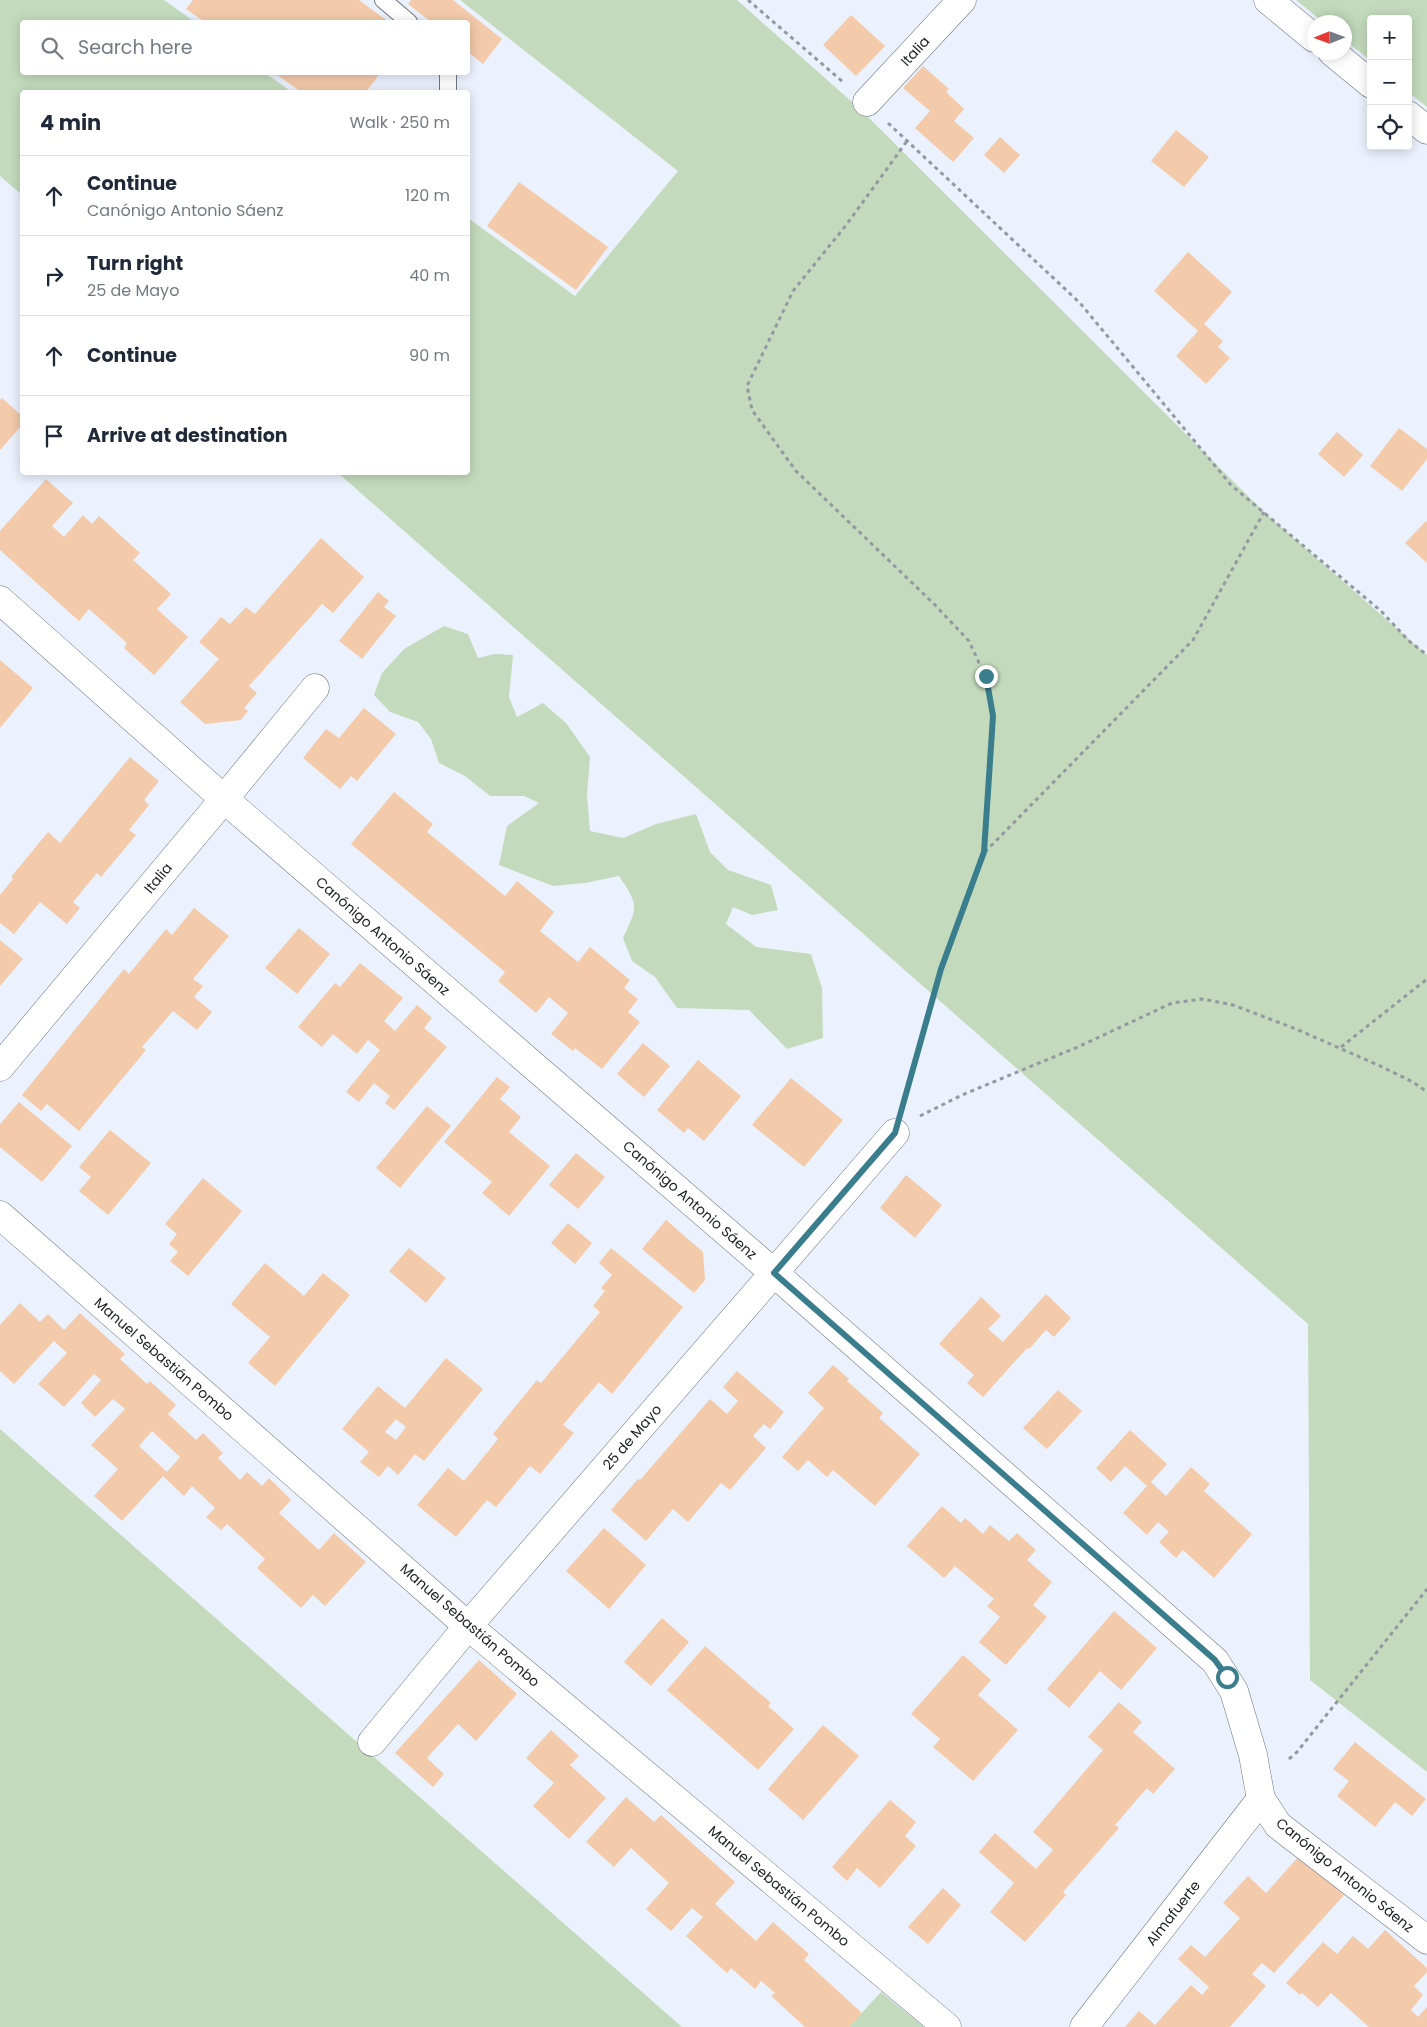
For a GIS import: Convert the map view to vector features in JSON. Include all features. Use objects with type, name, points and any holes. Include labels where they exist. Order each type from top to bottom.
[{"type":"street","name":"Italia","points":[[867,102],[962,0]]},
{"type":"street","points":[[1268,0],[1307,32]]},
{"type":"street","points":[[1342,60],[1367,81]]},
{"type":"street","points":[[1412,118],[1427,130]]},
{"type":"street","name":"Canónigo Antonio Sáenz","points":[[0,600],[224,799],[774,1273],[1215,1660],[1234,1691],[1253,1755],[1262,1799],[1278,1825],[1427,1940]]},
{"type":"street","name":"Italia","points":[[0,1067],[315,688]]},
{"type":"street","name":"25 de Mayo","points":[[372,1742],[468,1626],[895,1133]]},
{"type":"street","name":"Manuel Sebastián Pombo","points":[[0,1215],[468,1626],[947,2027]]},
{"type":"street","name":"Almafuerte","points":[[1084,2027],[1262,1799]]},
{"type":"lane","points":[[383,0],[408,20]]},
{"type":"lane","points":[[448,75],[448,90]]},
{"type":"path","points":[[748,0],[867,102],[1080,303],[1231,485],[1381,612],[1409,641],[1427,655]]},
{"type":"path","points":[[895,1133],[941,969],[984,852],[993,716],[986,676],[969,641],[933,603],[796,471],[752,410],[746,386],[793,291],[847,224],[907,141]]},
{"type":"path","points":[[984,852],[1194,640],[1264,512]]},
{"type":"path","points":[[1341,1047],[1427,979]]},
{"type":"path","points":[[895,1133],[922,1114],[1080,1046],[1172,1002],[1202,999],[1233,1005],[1341,1047],[1413,1082],[1427,1092]]},
{"type":"path","points":[[1290,1759],[1427,1589]]},
{"type":"green space","points":[[0,0],[164,0],[192,20],[20,20],[20,75],[268,75],[289,90],[20,90],[20,193],[0,176]]},
{"type":"green space","points":[[460,0],[737,0],[860,109],[1264,512],[1427,655],[1427,1772],[1310,1680],[1308,1324],[340,475],[470,475],[470,219],[575,296],[678,171]]},
{"type":"green space","points":[[1296,0],[1427,0],[1427,107],[1412,95],[1412,15],[1367,15],[1367,58],[1352,46],[1352,15],[1314,15]]},
{"type":"green space","points":[[444,626],[468,634],[478,658],[495,654],[513,655],[509,697],[517,717],[543,703],[566,723],[590,757],[587,795],[590,831],[623,838],[656,824],[696,814],[710,852],[728,870],[771,885],[778,910],[752,915],[733,907],[726,924],[756,947],[811,954],[822,988],[823,1038],[787,1049],[749,1010],[677,1008],[655,977],[632,961],[623,938],[632,919],[634,906],[630,894],[619,876],[585,883],[553,886],[499,865],[507,826],[539,803],[524,796],[490,796],[465,776],[439,763],[431,739],[418,722],[390,712],[374,695],[382,673],[404,649]]},
{"type":"green space","points":[[0,1429],[682,2027],[0,2027]]},
{"type":"green space","points":[[881,1992],[924,2027],[849,2027]]},
{"type":"building","points":[[193,0],[359,0],[386,20],[202,20],[186,9]]},
{"type":"building","points":[[411,0],[453,0],[502,39],[483,64],[470,54],[470,20],[428,20],[408,4]]},
{"type":"building","points":[[851,15],[885,46],[856,76],[823,45]]},
{"type":"building","points":[[923,66],[949,89],[946,92],[964,109],[954,121],[974,138],[953,162],[915,128],[930,111],[903,88]]},
{"type":"building","points":[[277,75],[379,75],[368,90],[298,90]]},
{"type":"building","points":[[1176,130],[1209,157],[1184,187],[1151,161]]},
{"type":"building","points":[[1000,137],[1020,155],[1004,173],[984,155]]},
{"type":"building","points":[[519,182],[608,247],[576,290],[487,226]]},
{"type":"building","points":[[1188,252],[1232,292],[1204,324],[1223,341],[1218,347],[1230,358],[1206,384],[1176,356],[1198,331],[1154,291]]},
{"type":"building","points":[[2,398],[20,414],[20,427],[0,450],[0,400]]},
{"type":"building","points":[[1399,428],[1427,449],[1427,459],[1402,491],[1370,466]]},
{"type":"building","points":[[1337,432],[1363,455],[1344,477],[1318,454]]},
{"type":"building","points":[[46,479],[73,503],[52,526],[64,537],[83,515],[92,524],[99,516],[140,553],[133,560],[171,594],[157,609],[188,637],[154,675],[124,648],[127,643],[89,609],[79,621],[0,550],[0,531]]},
{"type":"building","points":[[1427,522],[1427,563],[1405,543]]},
{"type":"building","points":[[321,538],[364,577],[333,613],[322,604],[249,686],[257,693],[244,708],[248,711],[241,720],[205,724],[180,702],[219,659],[199,642],[221,617],[230,624],[246,607],[255,614]]},
{"type":"building","points":[[378,592],[389,601],[384,607],[396,616],[362,659],[339,641]]},
{"type":"building","points":[[0,660],[33,688],[0,728]]},
{"type":"building","points":[[364,708],[396,734],[357,781],[351,776],[340,789],[303,758],[326,729],[339,738]]},
{"type":"building","points":[[130,757],[159,781],[144,800],[149,805],[129,830],[136,835],[101,877],[97,873],[73,902],[80,908],[67,924],[40,902],[14,934],[0,923],[0,895],[13,879],[11,877],[48,832],[60,843]]},
{"type":"building","points":[[394,792],[433,824],[427,832],[505,896],[517,881],[554,912],[540,931],[578,962],[590,947],[630,980],[624,988],[638,999],[628,1012],[640,1022],[602,1069],[575,1048],[573,1051],[551,1034],[568,1013],[549,997],[536,1013],[498,981],[505,972],[351,844]]},
{"type":"building","points":[[194,908],[229,936],[193,979],[203,986],[194,997],[212,1012],[197,1030],[173,1011],[142,1047],[146,1050],[79,1131],[47,1104],[41,1111],[22,1095],[124,969],[129,974],[166,929],[172,935]]},
{"type":"building","points":[[299,928],[330,954],[297,994],[265,968]]},
{"type":"building","points":[[0,940],[23,959],[0,986]]},
{"type":"building","points":[[360,963],[403,998],[384,1021],[395,1031],[417,1005],[432,1018],[424,1028],[447,1047],[394,1110],[385,1103],[390,1096],[374,1083],[359,1102],[346,1092],[380,1050],[368,1040],[357,1054],[333,1034],[322,1047],[298,1027],[335,983],[340,987]]},
{"type":"building","points":[[643,1043],[670,1066],[644,1097],[617,1074]]},
{"type":"building","points":[[698,1060],[741,1096],[704,1141],[688,1128],[684,1133],[657,1110]]},
{"type":"building","points":[[497,1077],[510,1087],[500,1099],[521,1117],[509,1132],[550,1166],[509,1216],[482,1193],[492,1182],[444,1142]]},
{"type":"building","points":[[791,1078],[843,1120],[804,1167],[752,1125]]},
{"type":"building","points":[[19,1102],[72,1146],[42,1182],[0,1147],[0,1124]]},
{"type":"building","points":[[427,1106],[451,1126],[400,1188],[376,1168]]},
{"type":"building","points":[[110,1130],[151,1163],[108,1215],[79,1191],[91,1177],[79,1167]]},
{"type":"building","points":[[576,1153],[605,1177],[578,1209],[549,1185]]},
{"type":"building","points":[[906,1175],[942,1205],[915,1238],[880,1208]]},
{"type":"building","points":[[203,1178],[242,1211],[188,1276],[170,1261],[178,1252],[169,1244],[177,1234],[165,1224]]},
{"type":"building","points":[[666,1220],[703,1252],[705,1280],[694,1293],[642,1249]]},
{"type":"building","points":[[568,1223],[592,1243],[575,1264],[551,1243]]},
{"type":"building","points":[[409,1248],[446,1278],[426,1303],[389,1271]]},
{"type":"building","points":[[611,1248],[683,1307],[612,1394],[599,1382],[563,1425],[574,1433],[540,1474],[530,1466],[496,1507],[487,1500],[456,1537],[417,1505],[448,1468],[464,1481],[498,1439],[493,1434],[537,1380],[541,1383],[600,1312],[593,1306],[605,1291],[601,1288],[612,1275],[599,1263]]},
{"type":"building","points":[[265,1263],[304,1296],[323,1273],[350,1295],[275,1386],[248,1363],[270,1337],[231,1304]]},
{"type":"building","points":[[1046,1294],[1071,1318],[1054,1337],[1046,1330],[1029,1349],[1027,1348],[983,1397],[967,1383],[974,1375],[939,1344],[981,1297],[1001,1316],[988,1329],[1003,1342]]},
{"type":"building","points":[[20,1303],[40,1322],[48,1314],[64,1330],[80,1313],[125,1354],[120,1359],[147,1384],[150,1381],[176,1405],[168,1414],[196,1440],[203,1433],[223,1453],[218,1458],[240,1480],[247,1472],[262,1486],[269,1478],[291,1500],[279,1513],[319,1550],[334,1533],[366,1562],[325,1606],[313,1595],[301,1608],[257,1568],[265,1559],[227,1524],[221,1530],[206,1517],[215,1508],[192,1486],[184,1496],[163,1476],[122,1521],[94,1496],[118,1469],[91,1445],[125,1409],[113,1399],[95,1417],[81,1403],[101,1380],[94,1374],[64,1407],[38,1384],[67,1353],[54,1341],[14,1384],[0,1371],[0,1325]],"holes":[[[152,1431],[180,1457],[167,1472],[139,1446]]]},
{"type":"building","points":[[446,1358],[483,1389],[424,1461],[415,1454],[398,1475],[388,1466],[379,1477],[360,1462],[369,1452],[342,1429],[378,1386],[405,1408]],"holes":[[[396,1419],[406,1427],[396,1440],[385,1432]]]},
{"type":"building","points":[[833,1365],[849,1379],[847,1381],[883,1413],[879,1418],[920,1454],[875,1506],[833,1470],[827,1477],[808,1460],[798,1471],[782,1457],[824,1408],[808,1393]]},
{"type":"building","points":[[737,1371],[784,1412],[770,1429],[764,1424],[753,1436],[766,1448],[730,1490],[721,1483],[688,1522],[673,1509],[646,1541],[611,1510],[638,1479],[640,1480],[710,1399],[727,1414],[738,1401],[723,1387]]},
{"type":"building","points":[[1058,1390],[1082,1411],[1047,1449],[1023,1428]]},
{"type":"building","points":[[1130,1430],[1167,1464],[1151,1482],[1166,1496],[1191,1467],[1210,1484],[1204,1491],[1252,1534],[1214,1578],[1183,1550],[1176,1558],[1159,1542],[1169,1532],[1158,1522],[1147,1535],[1123,1513],[1147,1486],[1125,1466],[1111,1482],[1096,1468]]},
{"type":"building","points":[[942,1506],[961,1523],[965,1518],[983,1534],[990,1525],[1009,1541],[1017,1533],[1036,1550],[1027,1560],[1052,1582],[1033,1605],[1047,1617],[1006,1665],[979,1642],[1000,1617],[987,1606],[994,1599],[955,1566],[944,1578],[907,1546]]},
{"type":"building","points":[[604,1528],[646,1565],[609,1609],[566,1571]]},
{"type":"building","points":[[1114,1611],[1157,1648],[1121,1690],[1100,1671],[1069,1708],[1047,1689]]},
{"type":"building","points":[[662,1618],[689,1642],[651,1686],[624,1662]]},
{"type":"building","points":[[705,1646],[771,1703],[768,1706],[794,1729],[758,1770],[667,1690]]},
{"type":"building","points":[[963,1655],[991,1680],[978,1695],[1018,1730],[973,1781],[933,1747],[940,1739],[911,1714]]},
{"type":"building","points":[[479,1660],[517,1694],[476,1741],[458,1724],[427,1758],[444,1774],[433,1787],[395,1753]]},
{"type":"building","points":[[1119,1702],[1142,1722],[1133,1732],[1175,1769],[1153,1794],[1147,1788],[1115,1825],[1119,1828],[1063,1892],[1066,1895],[1025,1942],[990,1912],[1014,1883],[979,1852],[995,1833],[1036,1869],[1053,1850],[1033,1832],[1103,1750],[1088,1737]]},
{"type":"building","points":[[823,1725],[859,1756],[803,1820],[768,1789]]},
{"type":"building","points":[[551,1730],[579,1756],[570,1765],[606,1798],[569,1839],[533,1806],[554,1783],[526,1758]]},
{"type":"building","points":[[1355,1742],[1426,1799],[1412,1816],[1395,1802],[1375,1827],[1337,1796],[1349,1781],[1333,1769]]},
{"type":"building","points":[[626,1797],[654,1822],[661,1815],[735,1882],[715,1904],[756,1941],[773,1922],[809,1954],[804,1960],[862,2013],[849,2027],[805,2027],[771,1996],[775,1993],[761,1981],[755,1989],[731,1968],[727,1973],[686,1936],[703,1917],[692,1908],[671,1931],[646,1909],[669,1883],[631,1848],[614,1867],[586,1842]]},
{"type":"building","points":[[890,1800],[916,1822],[905,1836],[916,1846],[880,1888],[857,1868],[847,1881],[832,1867]]},
{"type":"building","points":[[1300,1855],[1344,1895],[1274,1973],[1262,1963],[1252,1974],[1266,1986],[1230,2027],[1125,2027],[1139,2011],[1155,2025],[1191,1985],[1202,1995],[1209,1987],[1178,1959],[1191,1945],[1205,1957],[1240,1918],[1223,1903],[1248,1876],[1266,1893]]},
{"type":"building","points":[[943,1888],[961,1905],[928,1944],[908,1927]]},
{"type":"building","points":[[1385,1930],[1427,1968],[1427,1972],[1414,1986],[1423,1995],[1411,2010],[1418,2017],[1427,2007],[1427,2027],[1369,2027],[1331,1993],[1318,2007],[1302,1993],[1300,1995],[1286,1983],[1323,1942],[1337,1954],[1353,1936],[1368,1949]]},
{"type":"route","points":[[986,676],[993,716],[984,852],[941,969],[895,1133],[774,1273],[1215,1660],[1227,1677]]}]
